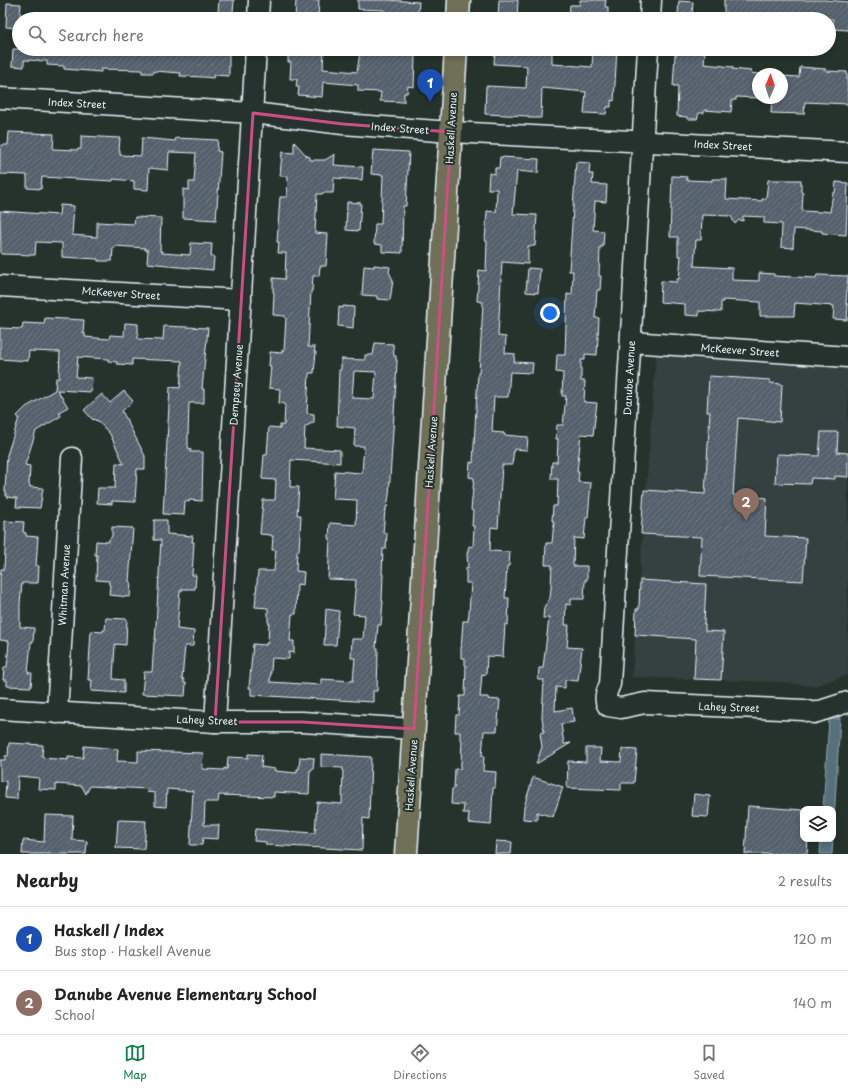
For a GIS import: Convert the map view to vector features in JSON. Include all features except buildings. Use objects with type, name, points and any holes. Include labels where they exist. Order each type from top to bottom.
[{"type":"main road","points":[[458,12],[459,0]]},
{"type":"main road","name":"Haskell Avenue","points":[[406,854],[456,56]]},
{"type":"street","points":[[258,12],[259,0]]},
{"type":"street","points":[[650,12],[651,0]]},
{"type":"street","name":"Dempsey Avenue","points":[[215,722],[256,56]]},
{"type":"street","name":"Danube Avenue","points":[[608,706],[605,702],[605,698],[610,684],[648,56]]},
{"type":"street","name":"Index Street","points":[[0,98],[253,113],[343,124],[451,132],[848,152]]},
{"type":"street","name":"McKeever Street","points":[[0,286],[241,300]]},
{"type":"street","name":"McKeever Street","points":[[631,342],[848,357]]},
{"type":"street","name":"Whitman Avenue","points":[[57,713],[72,458]]},
{"type":"street","name":"Lahey Street","points":[[608,706],[616,708],[645,704],[804,710],[814,713],[848,702]]},
{"type":"street","name":"Lahey Street","points":[[0,709],[215,722],[302,722],[414,729]]},
{"type":"highlighted area","points":[[253,113],[343,124],[451,132],[414,729],[302,722],[215,722]]},
{"type":"shaded area","points":[[656,355],[848,367],[848,675],[813,686],[778,682],[632,677]]},
{"type":"water","points":[[840,718],[835,806],[823,806],[829,720]]},
{"type":"water","points":[[821,842],[833,842],[832,854],[820,854]]},
{"type":"place","name":"Haskell / Index","points":[[430,102]]},
{"type":"place","name":"Danube Avenue Elementary School","points":[[746,521]]}]
